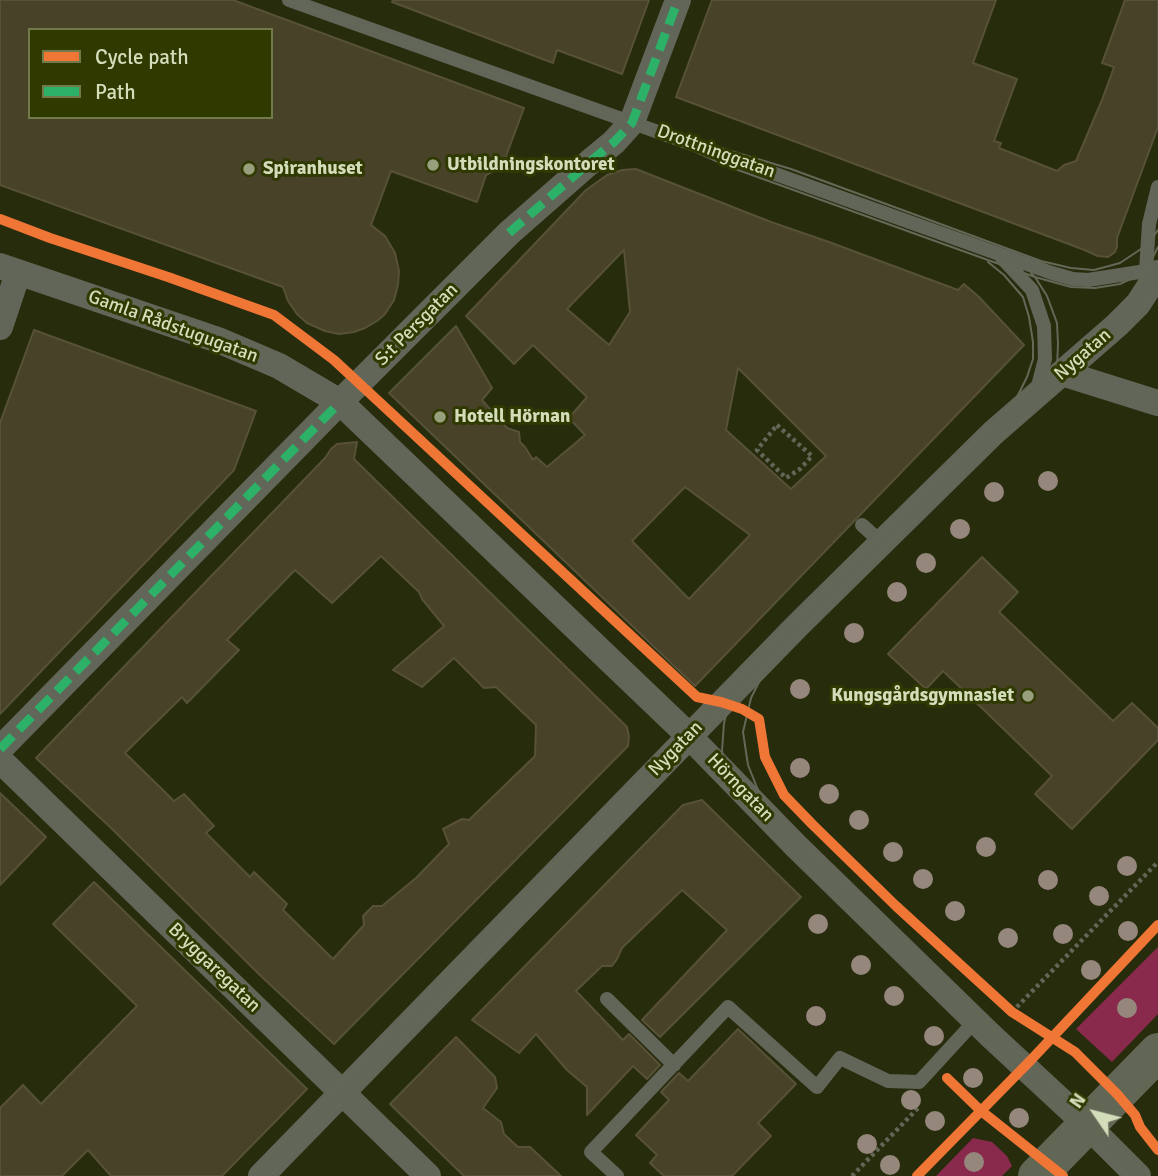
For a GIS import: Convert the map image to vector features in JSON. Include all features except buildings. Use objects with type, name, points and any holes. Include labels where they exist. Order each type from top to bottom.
[{"type":"main road","points":[[1037,1176],[1158,1052]]},
{"type":"street","name":"S:t Persgatan","points":[[0,749],[509,233],[614,142],[632,122],[678,0]]},
{"type":"street","name":"Gamla Rådstugugatan","points":[[9,270],[218,340],[279,366],[340,402]]},
{"type":"street","points":[[0,327],[9,270]]},
{"type":"street","name":"Nygatan","points":[[261,1176],[689,736],[872,533],[969,456],[1131,311],[1155,275]]},
{"type":"street","points":[[1062,373],[1158,403]]},
{"type":"street","name":"Hörngatan","points":[[340,402],[689,736],[797,847],[1138,1176]]},
{"type":"street","name":"Bryggaregatan","points":[[0,760],[428,1176]]},
{"type":"lane","name":"Drottninggatan","points":[[289,0],[1052,273],[1088,280],[1155,275]]},
{"type":"lane","points":[[1155,275],[1149,224],[1158,187]]},
{"type":"lane","points":[[995,252],[1032,290],[1044,326],[1045,359],[1034,397]]},
{"type":"lane","points":[[607,999],[674,1065]]},
{"type":"lane","points":[[617,1176],[591,1152],[728,1007],[817,1087],[840,1058],[888,1081],[919,1082],[975,1021]]},
{"type":"path","points":[[777,425],[812,456],[800,469],[786,478],[757,450],[777,425]]},
{"type":"path","points":[[1012,1012],[1158,862]]},
{"type":"path","points":[[852,1176],[928,1098]]},
{"type":"path","points":[[972,1102],[990,1118]]},
{"type":"path","points":[[1135,1115],[1140,1127],[1158,1150]]},
{"type":"shaded area","points":[[1158,947],[1158,1014],[1112,1062],[1076,1029]]},
{"type":"shaded area","points":[[973,1138],[992,1142],[1007,1156],[1012,1166],[1002,1176],[936,1176]]},
{"type":"tram line","points":[[286,0],[632,123],[727,166],[1035,277],[1071,287],[1095,288],[1120,284],[1145,272]]},
{"type":"tram line","points":[[678,135],[791,169],[1041,261],[1071,268],[1094,270],[1120,263],[1147,245],[1158,230]]},
{"type":"tram line","points":[[249,1176],[797,616],[1014,403],[1116,313],[1141,281],[1158,247]]},
{"type":"tram line","points":[[988,262],[1004,275],[1023,297],[1029,317],[1033,359],[1017,397]]},
{"type":"tram line","points":[[1031,273],[1047,296],[1057,323],[1055,370]]},
{"type":"tram line","points":[[270,1176],[767,663],[973,464],[1118,335],[1146,306],[1158,288]]},
{"type":"tram line","points":[[762,676],[751,698],[743,732],[748,765],[758,790],[770,806],[1005,1041],[1030,1061],[1149,1176]]},
{"type":"tram line","points":[[729,704],[724,723],[722,751],[728,776],[738,796],[761,825],[983,1041],[1128,1176]]},
{"type":"marked path","points":[[509,233],[614,142],[632,123],[678,0]]},
{"type":"marked path","points":[[0,749],[340,402]]},
{"type":"cycle path","points":[[0,219],[274,315],[334,360],[697,697],[742,709],[759,719],[765,757],[784,795],[896,906],[1012,1012],[1075,1052],[1135,1115],[1140,1127],[1158,1150]]},
{"type":"cycle path","points":[[917,1176],[1158,925]]},
{"type":"cycle path","points":[[947,1078],[980,1110],[1063,1176]]},
{"type":"place","name":"Utbildningskontoret","points":[[433,165]]},
{"type":"place","name":"Spiranhuset","points":[[249,169]]},
{"type":"place","name":"Hotell Hörnan","points":[[440,417]]},
{"type":"place","name":"Kungsgårdsgymnasiet","points":[[1028,696]]}]
